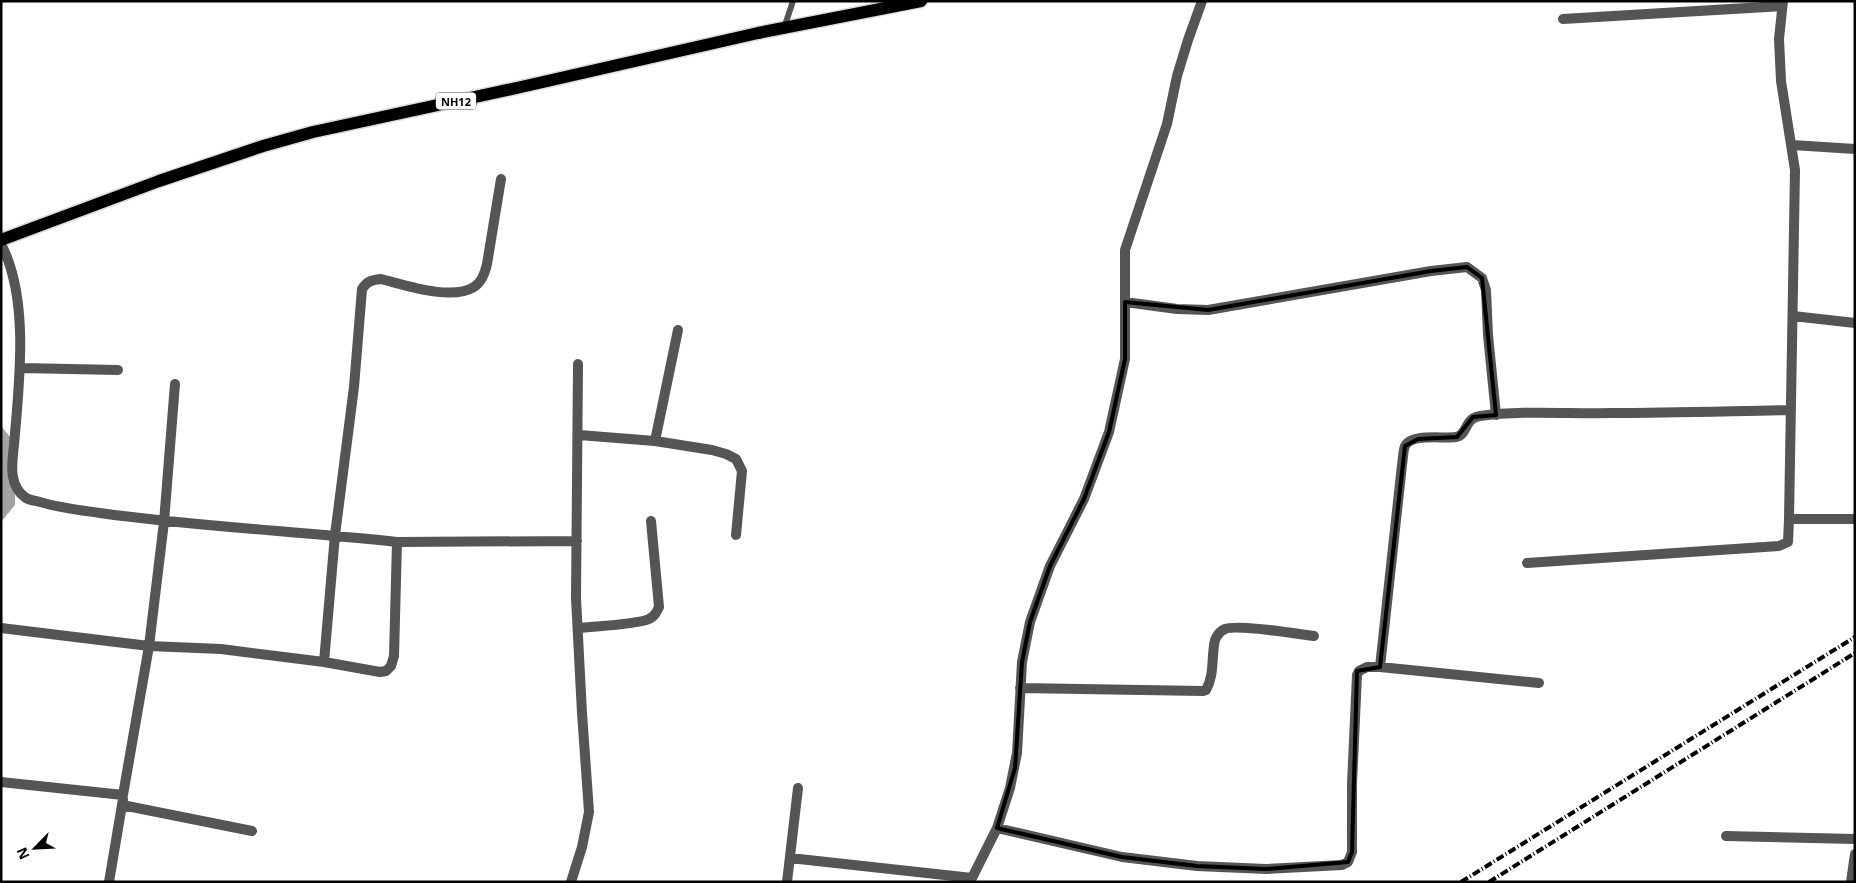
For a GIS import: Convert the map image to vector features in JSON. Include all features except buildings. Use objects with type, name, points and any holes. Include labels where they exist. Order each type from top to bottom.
[{"type":"main road","name":"NH12","points":[[1,240],[158,181],[263,146],[313,132],[888,4],[921,1]]},
{"type":"street","points":[[790,858],[971,880],[998,828],[1018,753],[1022,662],[1030,622],[1050,566],[1084,499],[1109,432],[1125,359],[1125,250],[1167,124],[1177,76],[1202,1]]},
{"type":"street","points":[[1526,563],[1779,546],[1788,542],[1795,170],[1781,81],[1779,39],[1782,3],[1564,19]]},
{"type":"street","points":[[1792,145],[1855,149]]},
{"type":"street","points":[[324,662],[335,535],[354,386],[362,289],[372,280],[381,279],[435,291],[456,293],[475,287],[483,278],[488,264],[501,179]]},
{"type":"street","points":[[1,244],[13,271],[18,300],[21,368],[12,475],[20,492],[26,498],[61,508],[164,522],[335,535],[397,542],[577,541]]},
{"type":"street","points":[[1125,302],[1177,309],[1208,310],[1228,308],[1309,291],[1432,270],[1467,267],[1482,278],[1486,290],[1488,335],[1496,415]]},
{"type":"street","points":[[1793,316],[1855,322]]},
{"type":"street","points":[[656,441],[678,330]]},
{"type":"street","points":[[571,882],[582,848],[589,812],[578,628],[578,364]]},
{"type":"street","points":[[21,368],[118,370]]},
{"type":"street","points":[[109,882],[149,646],[164,522],[175,384]]},
{"type":"street","points":[[1380,667],[1402,465],[1405,446],[1410,441],[1457,437],[1463,432],[1473,417],[1496,415],[1791,410]]},
{"type":"street","points":[[578,435],[656,441],[712,450],[736,459],[742,470],[736,535]]},
{"type":"street","points":[[1789,519],[1855,520]]},
{"type":"street","points":[[578,628],[639,622],[649,619],[656,614],[659,607],[651,521]]},
{"type":"street","points":[[1,628],[149,646],[220,649],[324,662],[380,672],[386,671],[391,666],[394,656],[397,542]]},
{"type":"street","points":[[1020,688],[1203,691],[1206,690],[1211,676],[1215,640],[1218,634],[1226,628],[1314,636]]},
{"type":"street","points":[[998,828],[1122,857],[1197,866],[1266,869],[1342,865],[1348,862],[1352,852],[1352,784],[1357,675],[1359,671],[1380,667],[1539,682]]},
{"type":"street","points":[[1,782],[123,800],[252,831]]},
{"type":"street","points":[[788,882],[798,788]]},
{"type":"street","points":[[1726,836],[1855,839]]},
{"type":"street","points":[[1851,882],[1855,854]]},
{"type":"lane","points":[[784,28],[793,1]]},
{"type":"highlighted area","points":[[1467,267],[1482,278],[1496,415],[1473,417],[1457,437],[1418,439],[1405,446],[1380,667],[1357,671],[1352,852],[1348,862],[1266,869],[1197,866],[1122,857],[997,828],[1015,768],[1022,662],[1030,622],[1050,566],[1084,499],[1109,432],[1125,359],[1125,302],[1208,310],[1431,271]]},
{"type":"shaded area","points":[[1,426],[16,444],[15,505],[1,522]]},
{"type":"railway","points":[[1461,882],[1855,637]]},
{"type":"railway","points":[[1489,882],[1855,653]]}]
